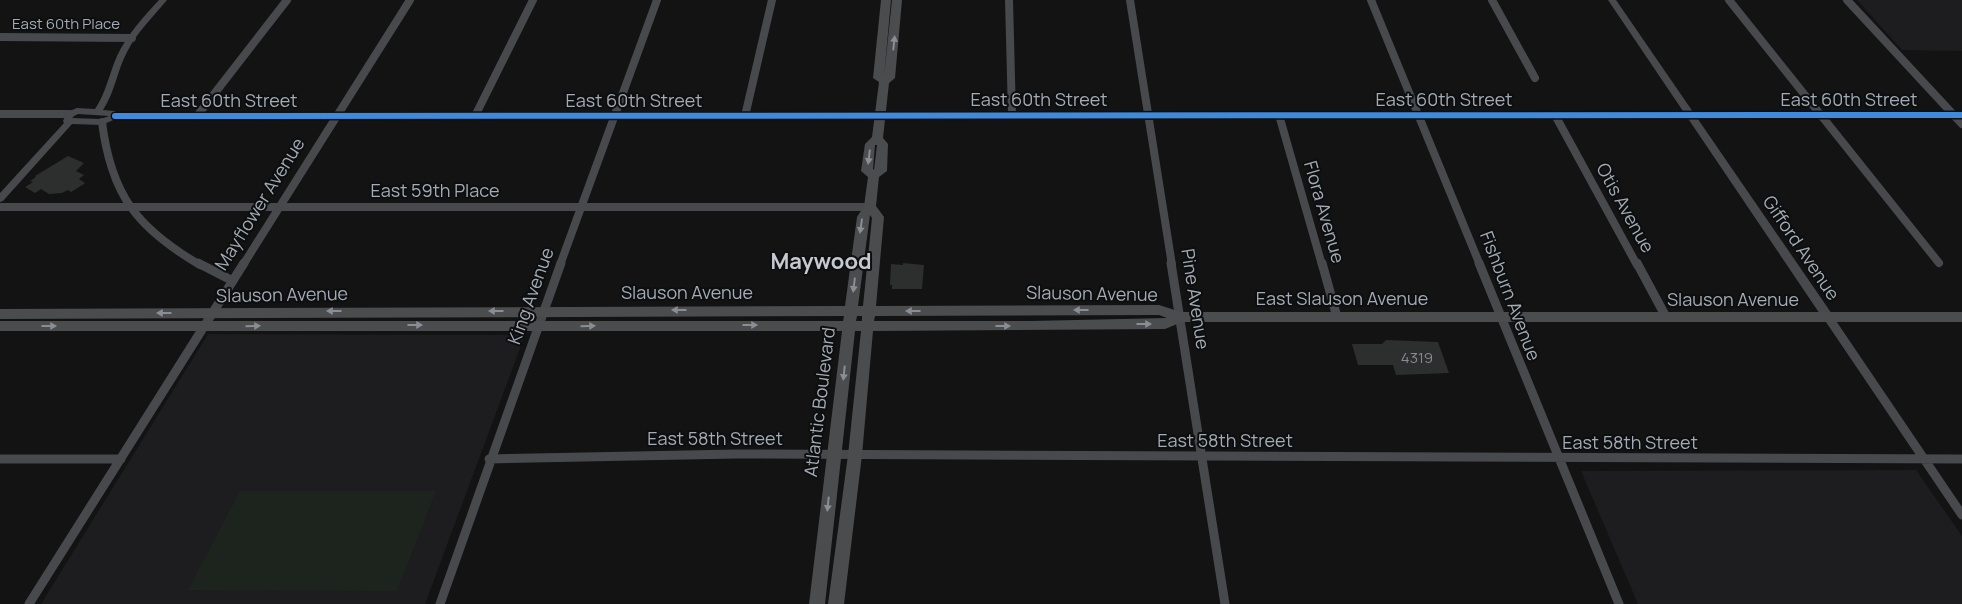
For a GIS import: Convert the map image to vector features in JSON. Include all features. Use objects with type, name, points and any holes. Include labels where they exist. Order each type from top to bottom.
[{"type":"main road","name":"Atlantic Boulevard","points":[[884,81],[878,78],[886,0]]},
{"type":"main road","name":"Atlantic Boulevard","points":[[884,81],[890,78],[897,0]]},
{"type":"main road","name":"Atlantic Boulevard","points":[[817,604],[850,311],[863,217],[870,207],[874,175],[881,170],[883,144],[877,139],[884,81]]},
{"type":"main road","name":"Atlantic Boulevard","points":[[836,604],[855,455],[878,218],[870,207]]},
{"type":"main road","name":"Slauson Avenue","points":[[0,314],[1159,310],[1181,317]]},
{"type":"main road","name":"East Slauson Avenue","points":[[1181,317],[1503,318]]},
{"type":"main road","name":"Slauson Avenue","points":[[0,326],[1165,324],[1181,317]]},
{"type":"main road","name":"Slauson Avenue","points":[[1503,318],[1962,317]]},
{"type":"street","points":[[97,112],[106,101],[116,71],[132,38],[162,0]]},
{"type":"street","points":[[197,116],[287,0]]},
{"type":"street","name":"Mayflower Avenue","points":[[29,604],[410,0]]},
{"type":"street","points":[[475,116],[533,0]]},
{"type":"street","name":"King Avenue","points":[[440,604],[489,459],[545,311],[657,0]]},
{"type":"street","points":[[745,116],[772,0]]},
{"type":"street","points":[[1009,0],[1012,115]]},
{"type":"street","name":"Pine Avenue","points":[[1130,0],[1225,604]]},
{"type":"street","name":"Fishburn Avenue","points":[[1371,0],[1619,604]]},
{"type":"street","points":[[1492,0],[1535,78]]},
{"type":"street","name":"Gifford Avenue","points":[[1612,0],[1962,515]]},
{"type":"street","points":[[1729,0],[1939,263]]},
{"type":"street","points":[[1847,0],[1958,115],[1962,124]]},
{"type":"street","name":"East 60th Place","points":[[0,37],[132,38]]},
{"type":"street","name":"East 60th Street","points":[[69,118],[82,111],[114,113],[116,116]]},
{"type":"street","name":"East 60th Street","points":[[0,114],[102,122],[116,116],[1958,115]]},
{"type":"street","name":"Flora Avenue","points":[[1279,115],[1337,317]]},
{"type":"street","name":"Otis Avenue","points":[[1555,115],[1666,317]]},
{"type":"street","points":[[0,199],[69,118]]},
{"type":"street","points":[[102,122],[103,144],[107,160],[128,207],[170,247],[195,264],[233,281]]},
{"type":"street","name":"East 59th Place","points":[[0,207],[870,207]]},
{"type":"street","name":"East 58th Street","points":[[489,459],[736,454],[1559,459],[1962,459]]},
{"type":"street","points":[[0,459],[121,459]]},
{"type":"shaded area","points":[[1857,0],[1962,0],[1962,51],[1902,50]]},
{"type":"shaded area","points":[[208,334],[525,335],[425,604],[41,604]]},
{"type":"shaded area","points":[[1916,470],[1962,536],[1962,604],[1638,604],[1581,471]]},
{"type":"shaded area","points":[[240,491],[436,491],[397,591],[188,590]]},
{"type":"building","points":[[68,156],[84,163],[76,171],[84,175],[79,179],[84,184],[71,192],[68,190],[62,193],[49,194],[41,189],[35,193],[25,187],[33,182],[30,181],[35,176]]},
{"type":"building","points":[[903,263],[924,265],[922,289],[892,289],[892,285],[890,285],[891,264],[903,265]]},
{"type":"building","points":[[1386,340],[1438,342],[1449,373],[1396,375],[1393,365],[1358,365],[1352,344],[1382,344]]},
{"type":"cycle path","points":[[115,116],[1962,115]]},
{"type":"district","name":"Maywood","points":[[821,261]]}]
